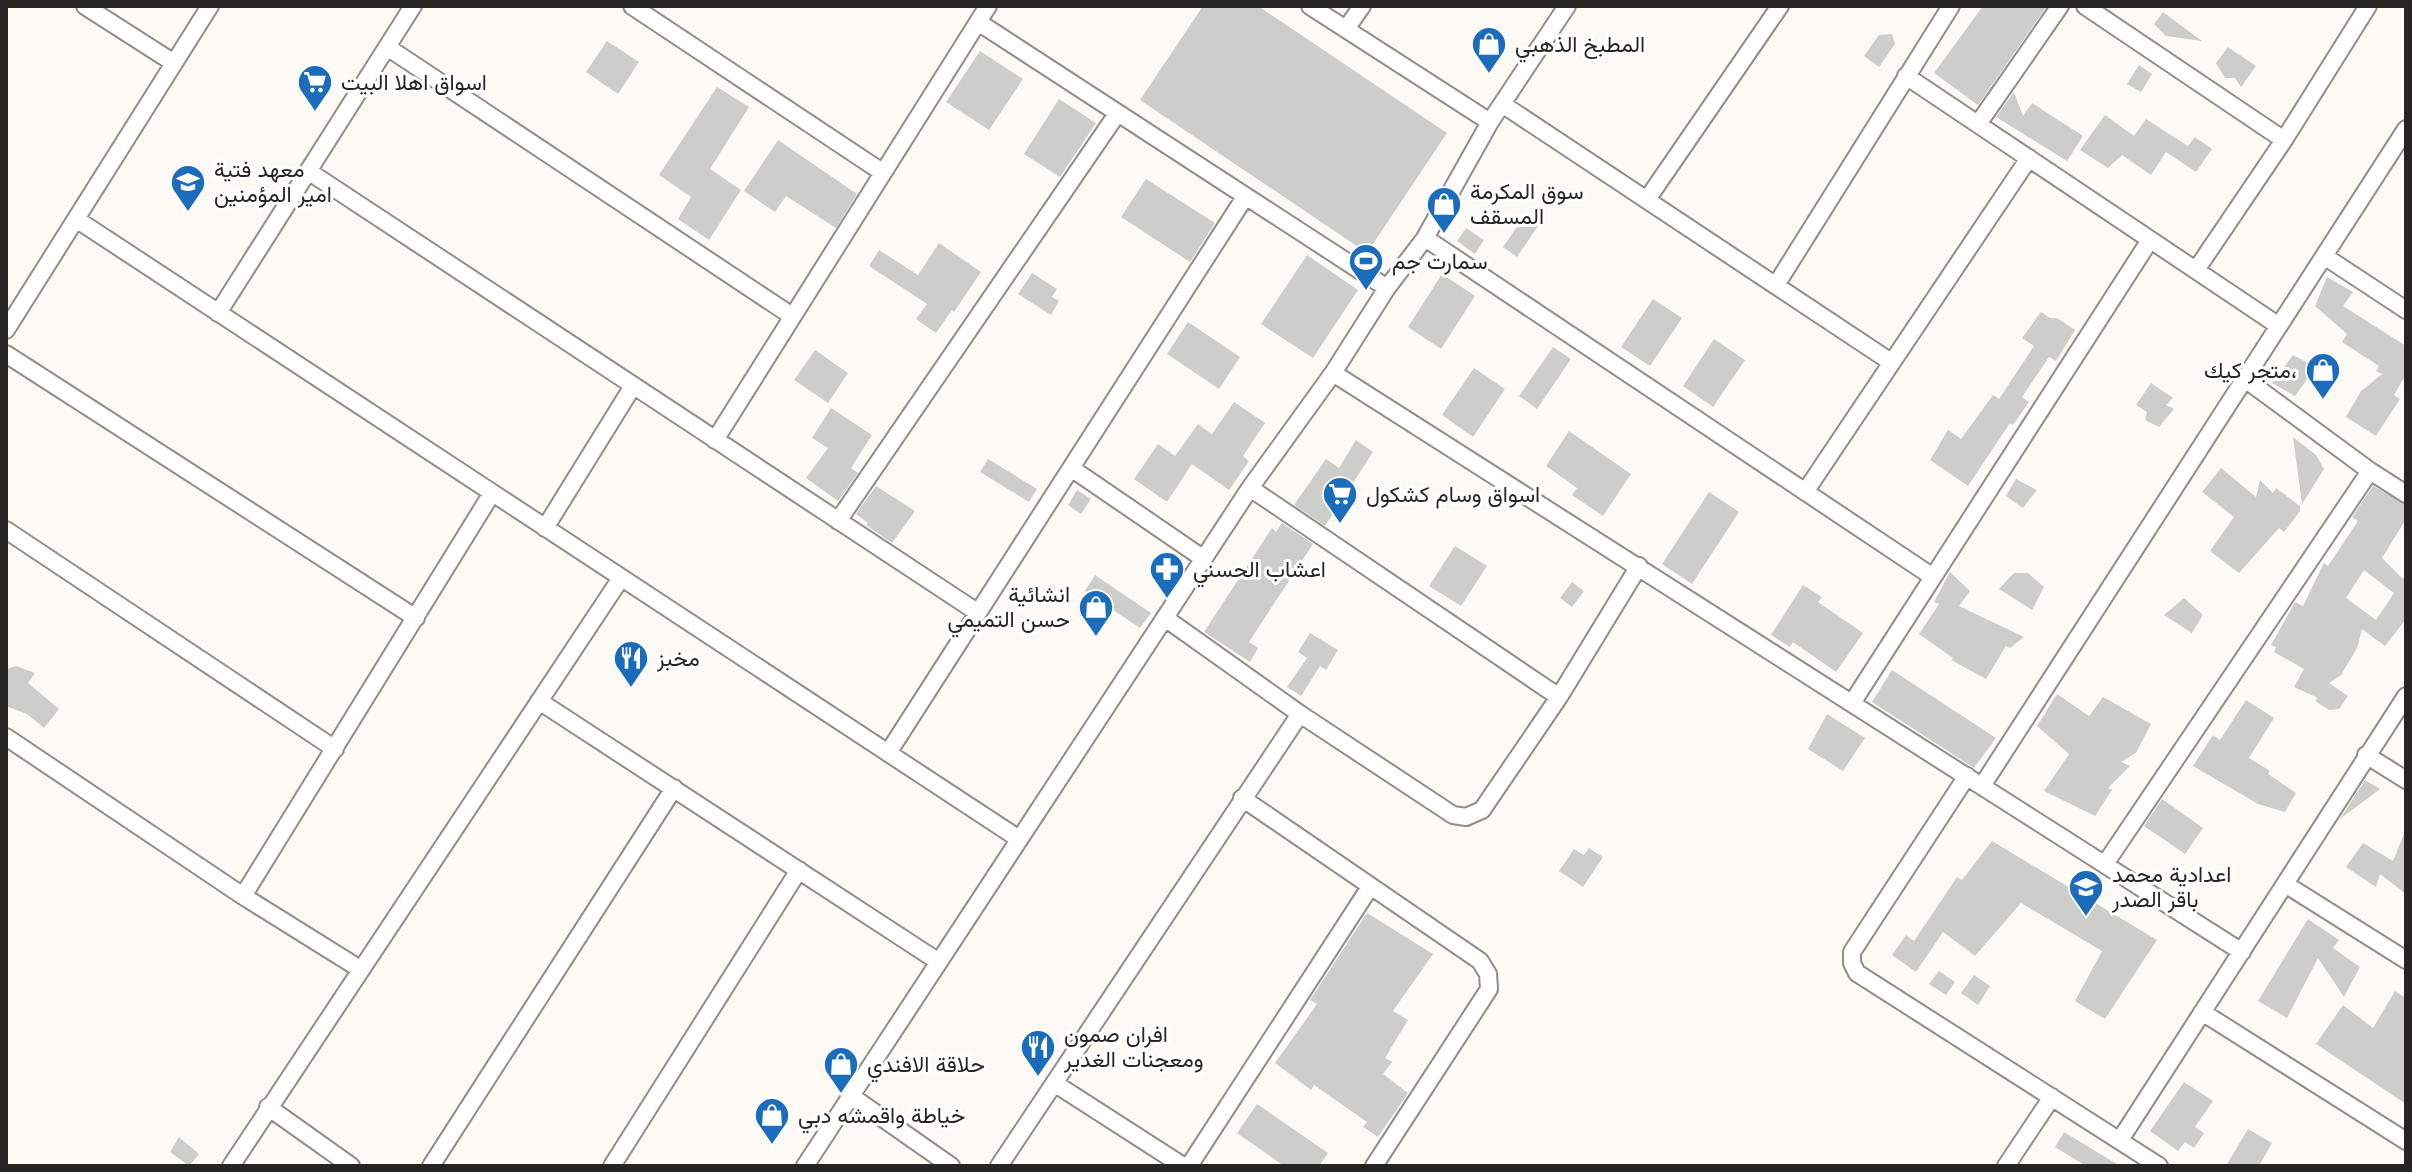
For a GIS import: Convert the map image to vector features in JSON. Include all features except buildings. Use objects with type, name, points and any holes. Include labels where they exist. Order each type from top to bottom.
[{"type":"street","points":[[85,6],[174,63]]},
{"type":"street","points":[[6,330],[210,6]]},
{"type":"street","points":[[218,313],[413,6]]},
{"type":"street","points":[[632,6],[882,172]]},
{"type":"street","points":[[715,440],[988,6]]},
{"type":"street","points":[[1310,6],[1490,122]]},
{"type":"street","points":[[1346,29],[1362,6]]},
{"type":"street","points":[[805,1166],[1250,488],[1333,373],[1387,288],[1425,238],[1490,122],[1567,6]]},
{"type":"street","points":[[1648,198],[1780,6]]},
{"type":"street","points":[[1776,285],[1951,6]]},
{"type":"street","points":[[1978,124],[2060,6]]},
{"type":"street","points":[[2085,6],[2284,140]]},
{"type":"street","points":[[2196,270],[2284,140],[2368,6]]},
{"type":"street","points":[[978,22],[1387,288]]},
{"type":"street","points":[[387,47],[792,316]]},
{"type":"street","points":[[1906,76],[2279,326]]},
{"type":"street","points":[[1502,104],[1891,362]]},
{"type":"street","points":[[838,521],[1117,114]]},
{"type":"street","points":[[1982,786],[2406,129]]},
{"type":"street","points":[[1805,492],[2029,158]]},
{"type":"street","points":[[308,171],[977,612]]},
{"type":"street","points":[[888,753],[1245,197]]},
{"type":"street","points":[[76,219],[1019,839]]},
{"type":"street","points":[[1425,238],[1933,577]]},
{"type":"street","points":[[1852,703],[2150,240]]},
{"type":"street","points":[[2324,256],[2406,310]]},
{"type":"street","points":[[6,354],[416,618]]},
{"type":"street","points":[[1333,373],[2242,952]]},
{"type":"street","points":[[2245,379],[2406,494]]},
{"type":"street","points":[[545,528],[633,386]]},
{"type":"street","points":[[1071,468],[1204,559]]},
{"type":"street","points":[[2105,864],[2370,471]]},
{"type":"street","points":[[1250,488],[1559,697]]},
{"type":"street","points":[[243,896],[492,493]]},
{"type":"street","points":[[6,530],[335,749]]},
{"type":"street","points":[[1165,618],[1300,714],[1453,815],[1466,817],[1482,810],[1559,697],[1639,566]]},
{"type":"street","points":[[231,1166],[621,578]]},
{"type":"street","points":[[2120,1140],[2406,696]]},
{"type":"street","points":[[539,701],[939,962]]},
{"type":"street","points":[[999,1166],[1300,714]]},
{"type":"street","points":[[6,737],[243,896],[360,969]]},
{"type":"street","points":[[2366,755],[2406,780]]},
{"type":"street","points":[[1967,776],[1852,952],[1852,963],[1857,973],[2159,1166]]},
{"type":"street","points":[[431,1166],[674,788]]},
{"type":"street","points":[[1242,798],[1480,961],[1488,974],[1489,989],[1382,1163]]},
{"type":"street","points":[[612,1166],[799,870]]},
{"type":"street","points":[[2285,884],[2406,960]]},
{"type":"street","points":[[1054,1083],[1186,1166],[1370,887]]},
{"type":"street","points":[[2202,1012],[2406,1141]]},
{"type":"street","points":[[851,1096],[951,1166]]},
{"type":"street","points":[[2006,1166],[2052,1097]]},
{"type":"street","points":[[268,1107],[351,1166]]},
{"type":"place","name":"المطبخ الذهبي","points":[[1489,75]]},
{"type":"place","name":"اسواق اهلا البيت","points":[[315,113]]},
{"type":"place","name":"معهد فتية امير المؤمنين","points":[[188,213]]},
{"type":"place","name":"سوق المكرمة المسقف","points":[[1444,235]]},
{"type":"place","name":"سمارت جم","points":[[1366,292]]},
{"type":"place","name":"متجر كيك،","points":[[2323,401]]},
{"type":"place","name":"اسواق وسام كشكول","points":[[1340,525]]},
{"type":"place","name":"اعشاب الحسني","points":[[1167,600]]},
{"type":"place","name":"انشائية حسن التميمي","points":[[1096,638]]},
{"type":"place","name":"مخبز","points":[[631,689]]},
{"type":"place","name":"اعدادية محمد باقر الصدر","points":[[2086,918]]},
{"type":"place","name":"افران صمون ومعجنات الغدير","points":[[1038,1078]]},
{"type":"place","name":"حلاقة الافندي","points":[[841,1095]]},
{"type":"place","name":"خياطة واقمشه دبي","points":[[772,1146]]}]
